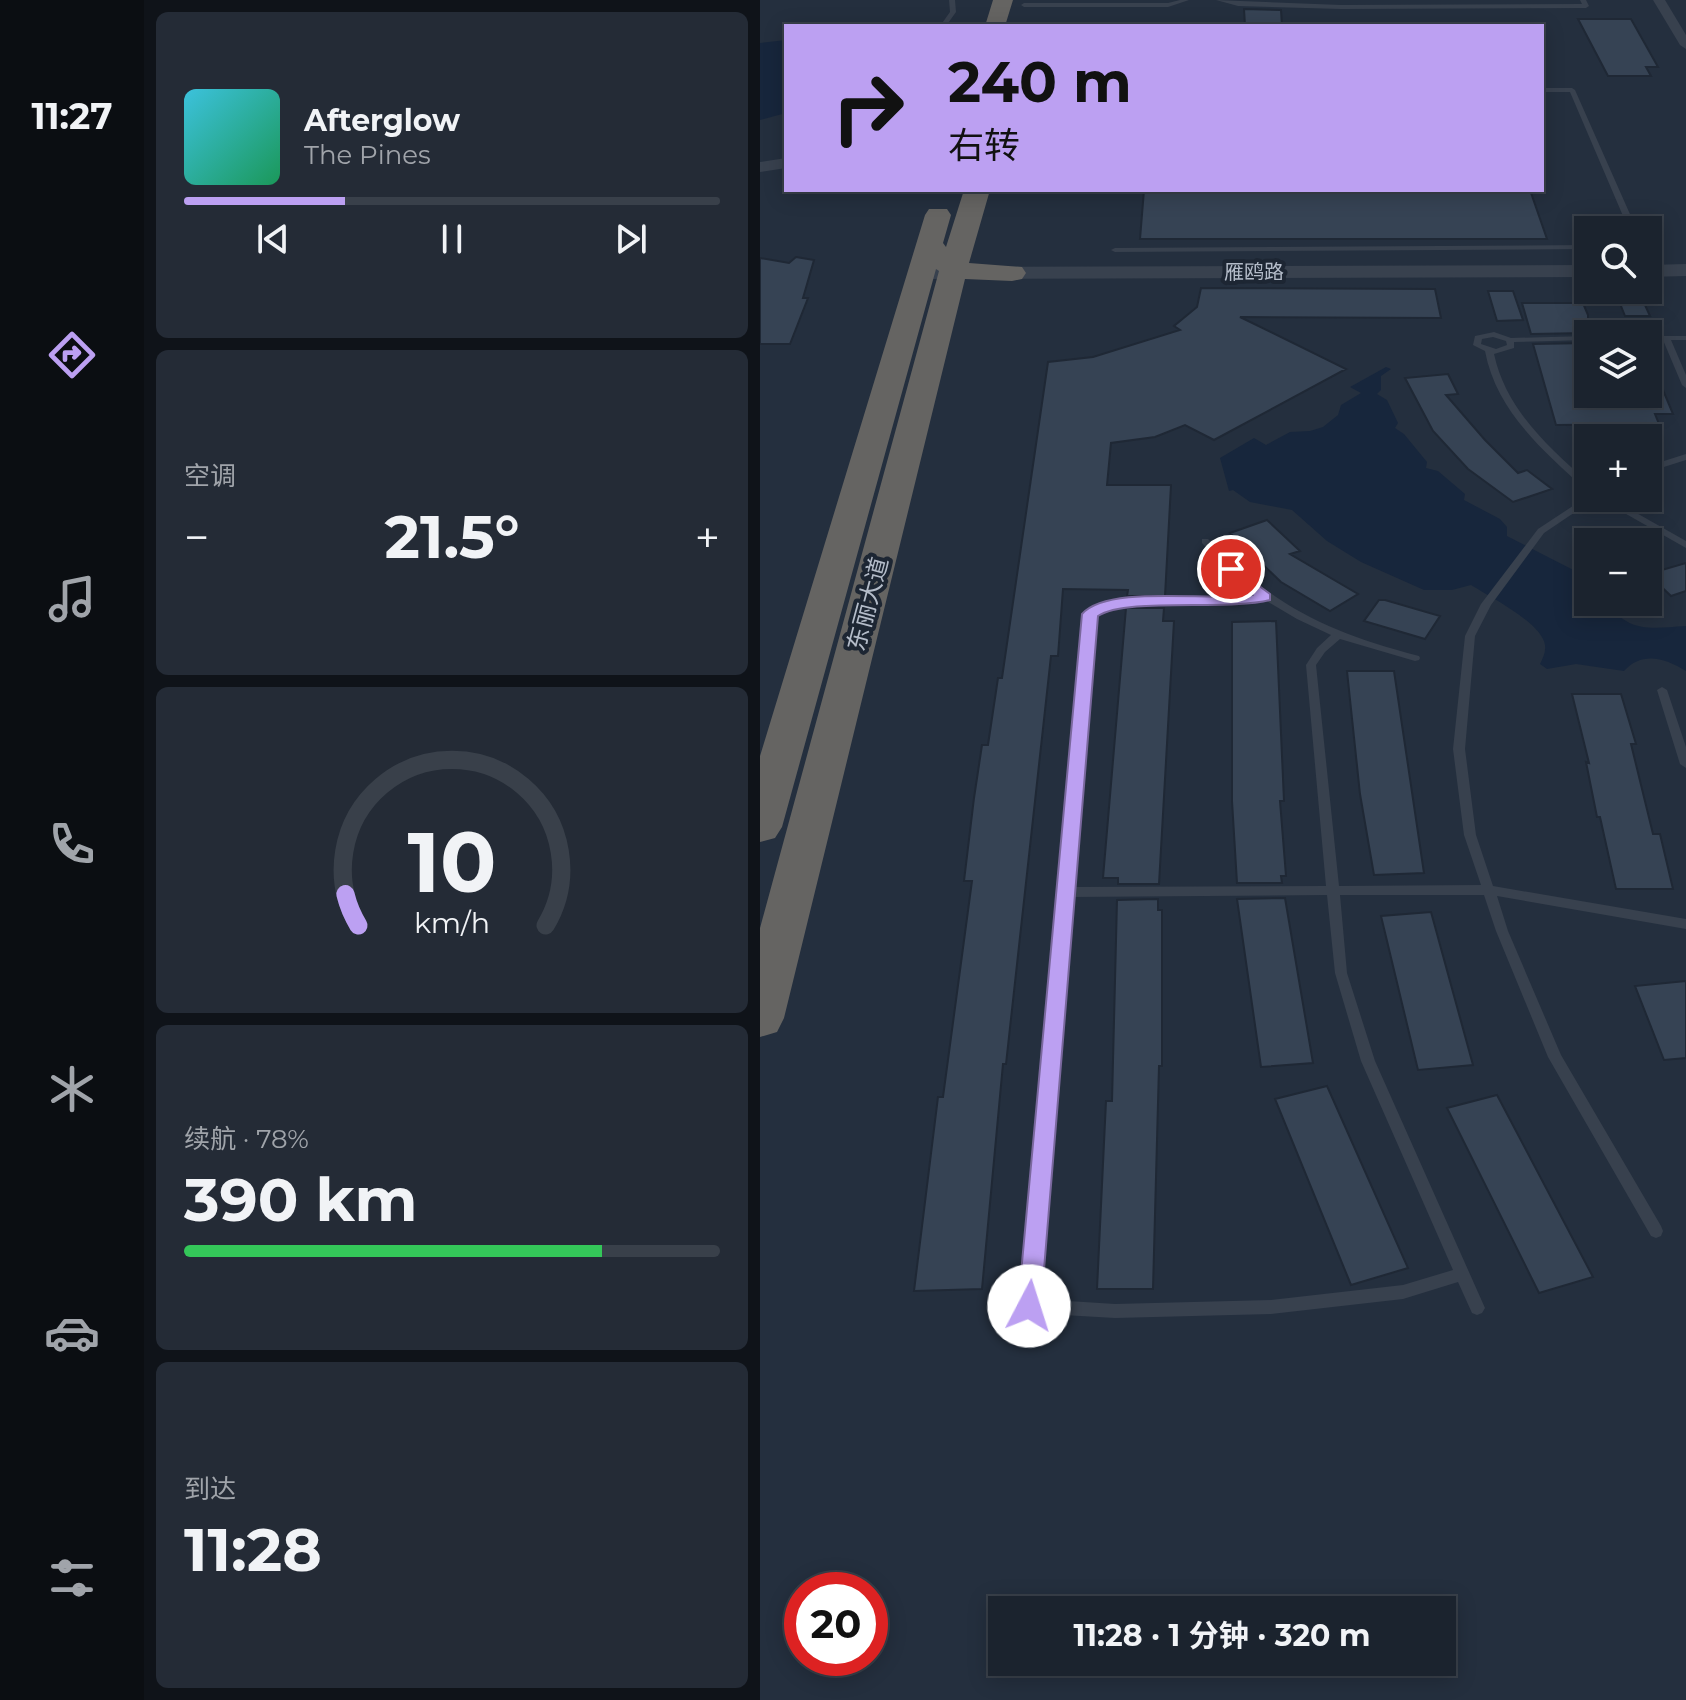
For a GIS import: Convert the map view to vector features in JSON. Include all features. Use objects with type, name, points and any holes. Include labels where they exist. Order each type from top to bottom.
[{"type":"highway","points":[[996,24],[1003,0]]},
{"type":"highway","name":"东丽大道","points":[[760,1018],[943,261],[945,192]]},
{"type":"highway","name":"东丽大道","points":[[760,827],[943,261],[976,192]]},
{"type":"highway","points":[[943,261],[1012,269]]},
{"type":"street","points":[[1659,0],[1686,45]]},
{"type":"street","points":[[760,167],[784,163]]},
{"type":"street","points":[[760,176],[784,172]]},
{"type":"street","name":"雁鸥路","points":[[1012,269],[1574,264]]},
{"type":"street","points":[[1662,267],[1686,264]]},
{"type":"street","name":"雁鸥路","points":[[1012,269],[1574,271]]},
{"type":"street","points":[[1662,269],[1686,270]]},
{"type":"lane","points":[[944,24],[953,12],[952,0]]},
{"type":"lane","points":[[1022,10],[1168,5],[1186,0]]},
{"type":"lane","points":[[1219,0],[1238,4],[1341,7],[1586,6],[1583,0]]},
{"type":"lane","points":[[1544,90],[1572,90],[1627,216]]},
{"type":"lane","points":[[1115,250],[1574,247]]},
{"type":"lane","points":[[1510,340],[1512,343],[1508,349],[1489,351],[1477,345],[1478,338],[1494,334],[1510,340],[1574,338]]},
{"type":"lane","points":[[1662,338],[1686,338]]},
{"type":"lane","points":[[1666,338],[1686,385]]},
{"type":"lane","points":[[1489,351],[1490,366],[1522,421],[1574,474]]},
{"type":"lane","points":[[1662,465],[1686,457]]},
{"type":"lane","points":[[1574,509],[1541,531],[1486,604],[1470,636],[1459,749],[1470,835],[1488,890],[1555,1057],[1656,1231]]},
{"type":"lane","points":[[1628,512],[1686,545]]},
{"type":"lane","points":[[1205,541],[1231,569],[1264,597],[1337,636],[1415,658]]},
{"type":"lane","points":[[1264,597],[1241,601],[1119,602],[1102,606],[1090,614],[1029,1306],[1115,1311],[1271,1307],[1403,1292],[1462,1274]]},
{"type":"lane","points":[[1337,636],[1321,650],[1311,665],[1341,973],[1368,1061],[1477,1308]]},
{"type":"lane","points":[[1662,690],[1686,764]]},
{"type":"lane","points":[[1064,892],[1488,890],[1686,924]]},
{"type":"water","points":[[784,40],[784,114],[760,120],[760,43]]},
{"type":"water","points":[[1386,367],[1391,369],[1381,376],[1381,390],[1377,394],[1387,400],[1398,423],[1395,428],[1404,434],[1427,462],[1426,468],[1438,471],[1465,494],[1464,500],[1500,519],[1507,527],[1507,536],[1574,570],[1574,616],[1620,616],[1642,627],[1686,626],[1686,671],[1654,659],[1638,661],[1624,671],[1576,664],[1547,669],[1540,664],[1545,645],[1535,628],[1471,585],[1452,590],[1424,590],[1361,562],[1327,541],[1292,510],[1250,502],[1233,490],[1229,491],[1220,458],[1254,438],[1266,445],[1290,432],[1323,427],[1338,415],[1341,405],[1361,393],[1350,387]]},
{"type":"building","points":[[1244,9],[1281,10],[1282,24],[1245,24]]},
{"type":"building","points":[[1578,19],[1631,19],[1658,67],[1646,67],[1651,76],[1608,76]]},
{"type":"building","points":[[1144,192],[1531,192],[1547,239],[1140,239]]},
{"type":"building","points":[[796,257],[814,260],[803,298],[808,298],[790,344],[760,344],[760,258],[789,263]]},
{"type":"building","points":[[1201,288],[1435,289],[1441,318],[1240,317],[1346,369],[1214,440],[1185,425],[1155,437],[1111,443],[1107,485],[1171,485],[1165,596],[1127,596],[1128,590],[1063,589],[1058,656],[1051,656],[1006,1064],[1003,1064],[982,1289],[914,1291],[938,1097],[943,1097],[972,881],[964,881],[974,798],[982,745],[988,745],[998,678],[1002,678],[1048,362],[1093,357],[1180,330],[1174,326],[1197,307]]},
{"type":"building","points":[[1488,291],[1513,291],[1523,320],[1497,321]]},
{"type":"building","points":[[1522,303],[1583,304],[1588,320],[1574,320],[1574,333],[1531,334]]},
{"type":"building","points":[[1620,304],[1645,304],[1650,316],[1625,316]]},
{"type":"building","points":[[1574,343],[1574,408],[1662,408],[1662,388],[1673,414],[1655,414],[1659,424],[1556,425],[1533,344]]},
{"type":"building","points":[[1448,374],[1458,394],[1446,395],[1485,440],[1518,473],[1527,470],[1552,489],[1513,502],[1468,469],[1433,431],[1405,378]]},
{"type":"building","points":[[1267,520],[1300,551],[1290,554],[1358,594],[1330,611],[1281,582],[1230,533]]},
{"type":"building","points":[[1686,563],[1686,591],[1671,596],[1662,587],[1662,570]]},
{"type":"building","points":[[1379,600],[1440,616],[1425,639],[1364,621]]},
{"type":"building","points":[[1126,608],[1164,608],[1163,621],[1174,621],[1159,884],[1118,884],[1118,878],[1103,878]]},
{"type":"building","points":[[1276,621],[1284,801],[1280,801],[1286,876],[1281,876],[1282,883],[1237,883],[1232,801],[1232,622]]},
{"type":"building","points":[[1347,671],[1394,671],[1424,873],[1374,875],[1360,794]]},
{"type":"building","points":[[1572,694],[1621,694],[1636,744],[1631,744],[1653,834],[1660,834],[1673,889],[1616,889],[1600,817],[1597,817],[1586,762],[1589,763]]},
{"type":"building","points":[[1285,898],[1313,1063],[1261,1067],[1237,899]]},
{"type":"building","points":[[1158,899],[1158,910],[1162,910],[1162,1066],[1159,1066],[1153,1289],[1097,1289],[1106,1101],[1112,1101],[1117,900]]},
{"type":"building","points":[[1431,912],[1473,1065],[1418,1070],[1381,916]]},
{"type":"building","points":[[1686,981],[1686,1058],[1664,1060],[1635,986]]},
{"type":"building","points":[[1327,1086],[1408,1268],[1351,1285],[1275,1099]]},
{"type":"building","points":[[1497,1095],[1593,1277],[1539,1293],[1447,1108]]},
{"type":"route","points":[[1029,1306],[1090,614],[1102,606],[1119,602],[1241,601],[1264,597],[1231,569]]}]
